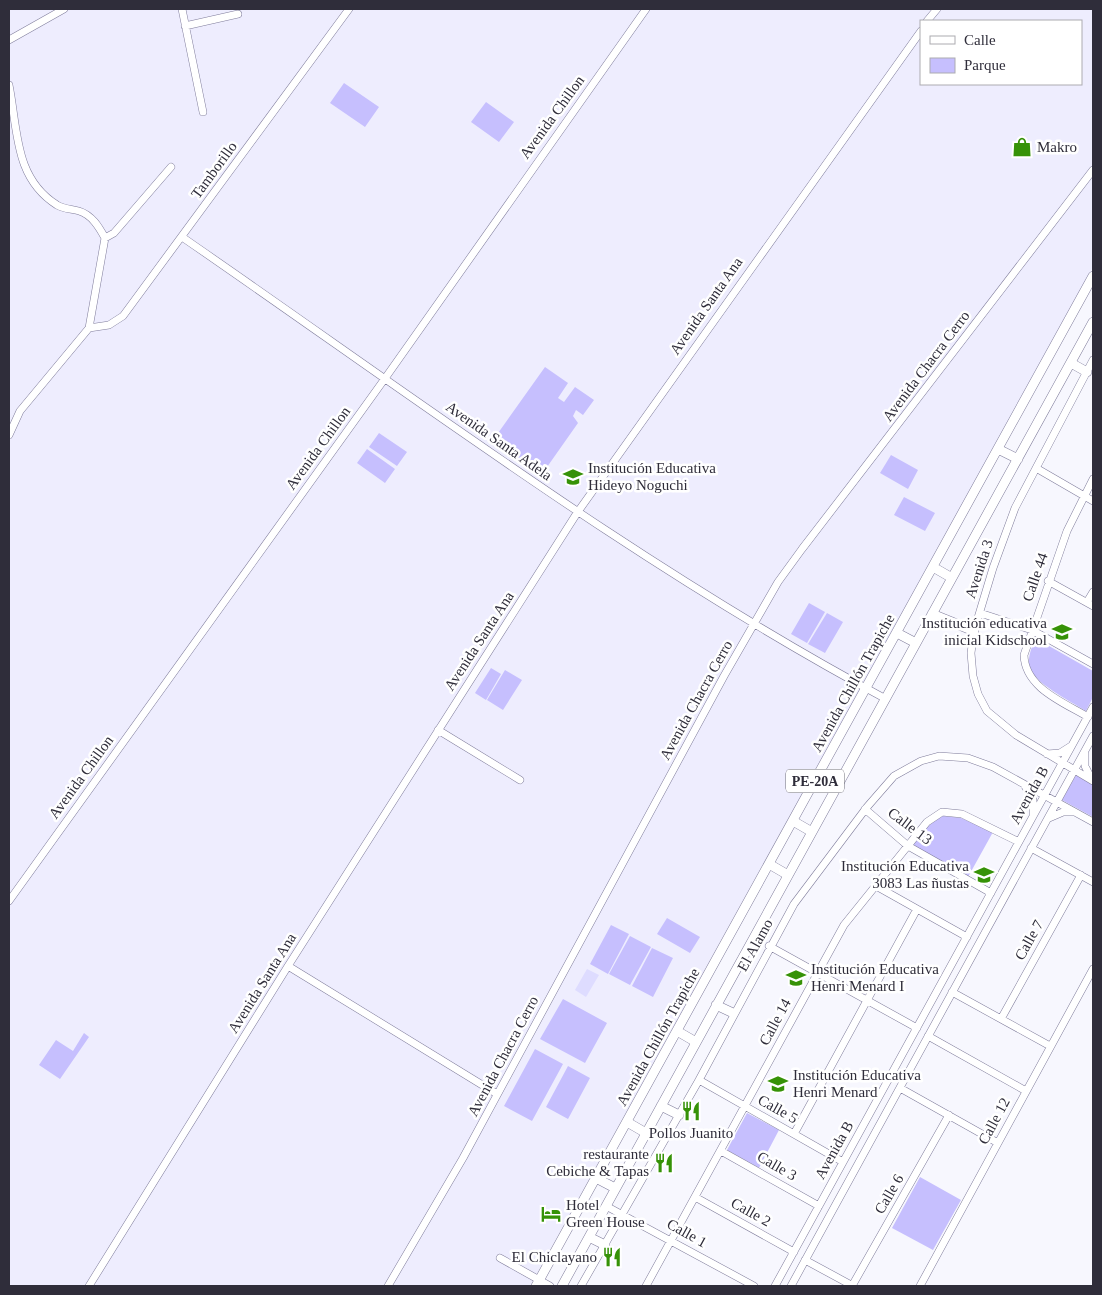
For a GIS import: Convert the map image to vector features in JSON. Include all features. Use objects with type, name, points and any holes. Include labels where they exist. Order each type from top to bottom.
[{"type":"main road","name":"Avenida Chillón Trapiche","points":[[538,1283],[1093,276]]},
{"type":"main road","name":"PE-20A","points":[[562,1286],[1093,322]]},
{"type":"main road","points":[[1071,363],[1087,372]]},
{"type":"main road","points":[[998,449],[1018,459]]},
{"type":"main road","points":[[933,567],[952,578]]},
{"type":"main road","points":[[932,614],[974,631]]},
{"type":"main road","points":[[897,633],[916,643]]},
{"type":"main road","points":[[793,821],[812,832]]},
{"type":"main road","points":[[769,864],[788,875]]},
{"type":"main road","points":[[716,1005],[732,1013]]},
{"type":"main road","points":[[677,1031],[696,1042]]},
{"type":"main road","points":[[661,1106],[679,1115]]},
{"type":"main road","points":[[627,1122],[646,1133]]},
{"type":"main road","points":[[596,1178],[615,1188]]},
{"type":"main road","points":[[588,1237],[605,1245]]},
{"type":"street","points":[[9,40],[64,9]]},
{"type":"street","points":[[182,9],[204,112]]},
{"type":"street","name":"Tamborillo","points":[[89,328],[109,325],[124,316],[349,9]]},
{"type":"street","name":"Avenida Chillon","points":[[9,901],[386,377],[646,9]]},
{"type":"street","points":[[929,20],[936,9]]},
{"type":"street","points":[[185,26],[238,14]]},
{"type":"street","name":"Avenida Santa Ana","points":[[89,1286],[288,966],[577,513],[920,31]]},
{"type":"street","points":[[9,85],[17,139],[27,175],[39,190],[57,205],[86,214],[100,228],[105,238],[89,328],[20,411],[9,436]]},
{"type":"street","points":[[105,238],[114,232],[171,167]]},
{"type":"street","name":"Avenida Chacra Cerro","points":[[388,1286],[498,1094],[724,676],[756,625],[778,582],[802,548],[1093,170]]},
{"type":"street","name":"Avenida Santa Adela","points":[[182,236],[386,377],[577,513],[756,625],[886,699]]},
{"type":"street","name":"Avenida 3","points":[[1093,360],[1015,508],[974,631],[971,653],[973,676],[978,694],[987,711],[1016,735],[1093,781]]},
{"type":"street","points":[[1036,468],[1093,500]]},
{"type":"street","name":"Calle 44","points":[[1088,717],[1037,685],[1026,673],[1024,655],[1067,530],[1093,479]]},
{"type":"street","points":[[1048,581],[1090,604],[1093,592]]},
{"type":"street","points":[[980,613],[1032,630],[1093,664]]},
{"type":"street","name":"Avenida B","points":[[775,1286],[1093,707]]},
{"type":"street","points":[[438,730],[520,780]]},
{"type":"street","name":"Avenida B","points":[[790,1286],[1093,736]]},
{"type":"street","points":[[1045,754],[1060,753],[1074,741]]},
{"type":"street","points":[[1087,748],[1085,766],[1093,781]]},
{"type":"street","name":"El Alamo","points":[[581,1286],[699,1080],[732,1013],[769,946],[810,880],[865,809],[894,776],[921,761],[939,756],[978,760],[1093,822]]},
{"type":"street","points":[[1018,781],[1027,788],[1033,800],[1031,821]]},
{"type":"street","name":"Calle 13","points":[[865,809],[908,846],[991,893]]},
{"type":"street","name":"Calle 14","points":[[647,1286],[844,925],[927,822],[942,812],[962,814],[1019,842]]},
{"type":"street","points":[[1044,824],[1051,817],[1063,812],[1081,815]]},
{"type":"street","points":[[1031,848],[1093,882]]},
{"type":"street","name":"Calle 7","points":[[1001,1019],[1081,875]]},
{"type":"street","points":[[876,886],[967,937]]},
{"type":"street","points":[[794,1134],[917,909]]},
{"type":"street","points":[[979,915],[991,921]]},
{"type":"street","points":[[769,946],[917,1028]]},
{"type":"street","points":[[288,966],[498,1094]]},
{"type":"street","name":"Calle 12","points":[[920,1286],[1093,969]]},
{"type":"street","points":[[952,992],[1050,1046]]},
{"type":"street","points":[[928,1036],[1026,1091]]},
{"type":"street","name":"Calle 5","points":[[699,1080],[844,1162]]},
{"type":"street","points":[[900,1088],[998,1142]]},
{"type":"street","name":"Calle 6","points":[[852,1286],[949,1115]]},
{"type":"street","name":"Calle 3","points":[[721,1150],[819,1206]]},
{"type":"street","name":"Calle 2","points":[[695,1197],[794,1252]]},
{"type":"street","name":"Calle 1","points":[[606,1206],[754,1286]]},
{"type":"street","points":[[808,1227],[819,1234]]},
{"type":"street","points":[[500,1258],[538,1283],[550,1286]]},
{"type":"street","points":[[805,1260],[852,1286]]},
{"type":"shaded area","points":[[9,9],[1093,9],[1093,267],[530,1286],[9,1286]]},
{"type":"green space","points":[[344,83],[379,107],[365,127],[330,103]]},
{"type":"green space","points":[[486,102],[514,122],[499,142],[471,122]]},
{"type":"green space","points":[[545,367],[568,383],[558,398],[564,402],[575,387],[594,400],[583,415],[576,410],[573,416],[578,423],[540,477],[491,443]]},
{"type":"green space","points":[[379,433],[407,452],[397,466],[369,447]]},
{"type":"green space","points":[[367,449],[395,469],[385,483],[357,463]]},
{"type":"green space","points":[[891,455],[918,470],[908,489],[880,473]]},
{"type":"green space","points":[[904,497],[935,513],[925,531],[894,515]]},
{"type":"green space","points":[[809,603],[825,612],[807,643],[791,634]]},
{"type":"green space","points":[[827,613],[843,622],[825,653],[808,644]]},
{"type":"green space","points":[[1035,638],[1093,671],[1093,697],[1086,711],[1044,685],[1031,671],[1029,658]]},
{"type":"green space","points":[[491,668],[501,674],[486,700],[475,693]]},
{"type":"green space","points":[[505,670],[522,680],[503,710],[487,700]]},
{"type":"green space","points":[[1076,775],[1093,785],[1093,817],[1062,800]]},
{"type":"green space","points":[[943,816],[961,818],[993,832],[968,877],[913,845],[930,824]]},
{"type":"green space","points":[[667,918],[700,937],[690,953],[657,934]]},
{"type":"green space","points":[[611,925],[629,934],[608,974],[590,964]]},
{"type":"green space","points":[[630,936],[651,947],[630,985],[609,974]]},
{"type":"green space","points":[[652,948],[673,958],[653,997],[632,986]]},
{"type":"green space","points":[[563,999],[607,1023],[585,1063],[540,1039]]},
{"type":"green space","points":[[84,1033],[89,1037],[60,1079],[39,1065],[56,1040],[73,1051]]},
{"type":"green space","points":[[535,1049],[563,1064],[532,1121],[504,1106]]},
{"type":"green space","points":[[568,1066],[590,1078],[568,1119],[546,1107]]},
{"type":"green space","points":[[747,1113],[779,1130],[759,1168],[727,1150]]},
{"type":"green space","points":[[920,1177],[961,1200],[933,1250],[892,1228]]},
{"type":"water","points":[[587,969],[599,975],[586,997],[575,990]]},
{"type":"place","name":"Makro","points":[[1022,147]]},
{"type":"place","name":"Institución Educativa Hideyo Noguchi","points":[[573,477]]},
{"type":"place","name":"Institución educativa inicial Kidschool","points":[[1062,632]]},
{"type":"place","name":"Institución Educativa 3083 Las ñustas","points":[[984,875]]},
{"type":"place","name":"Institución Educativa Henri Menard I","points":[[796,978]]},
{"type":"place","name":"Institución Educativa Henri Menard","points":[[778,1084]]},
{"type":"place","name":"Pollos Juanito","points":[[691,1111]]},
{"type":"place","name":"restaurante Cebiche & Tapas","points":[[664,1163]]},
{"type":"place","name":"Hotel Green House","points":[[551,1214]]},
{"type":"place","name":"El Chiclayano","points":[[612,1257]]}]
